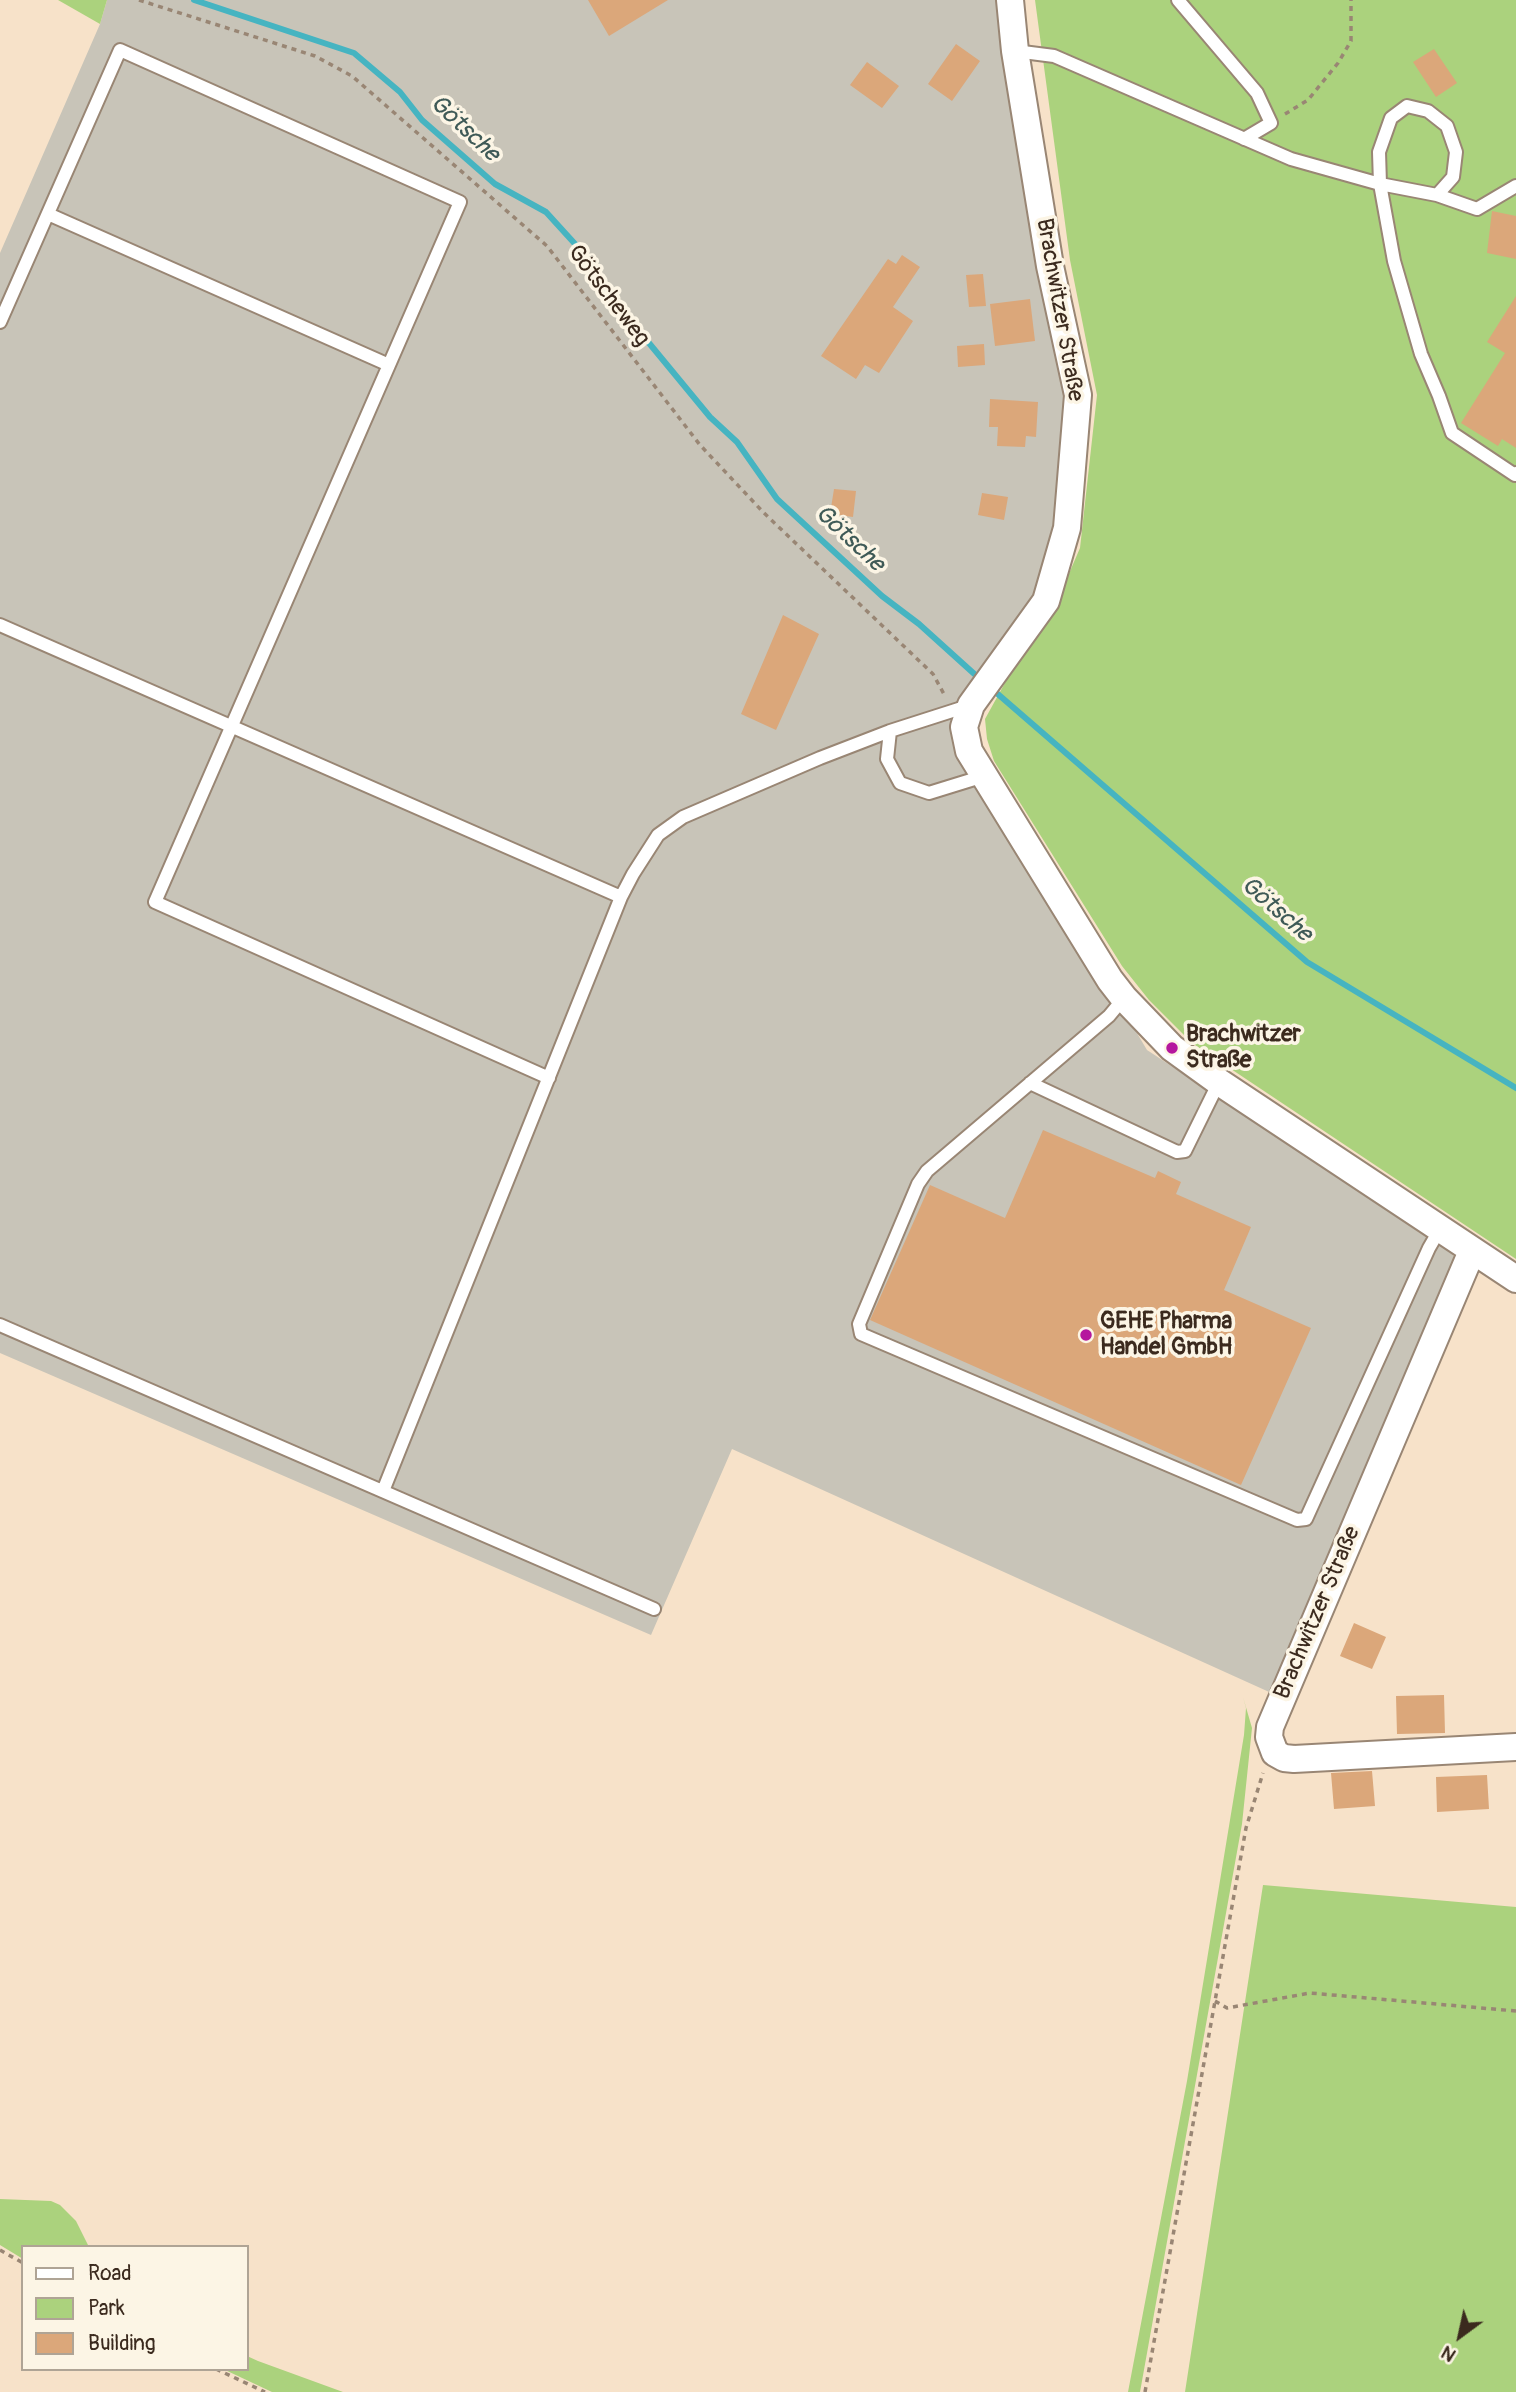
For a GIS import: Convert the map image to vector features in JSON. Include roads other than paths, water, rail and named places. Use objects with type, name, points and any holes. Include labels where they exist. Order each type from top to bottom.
[{"type":"street","name":"Brachwitzer Straße","points":[[1010,0],[1015,51],[1050,266],[1078,395],[1067,528],[1046,601],[1002,663],[962,708],[969,751],[1110,980],[1172,1048],[1516,1279]]},
{"type":"street","name":"Brachwitzer Straße","points":[[1472,1251],[1270,1727],[1270,1745],[1275,1753],[1294,1759],[1516,1746]]},
{"type":"lane","points":[[1178,0],[1256,93],[1271,122],[1244,139]]},
{"type":"lane","points":[[0,322],[120,50],[460,202],[155,902],[549,1078]]},
{"type":"lane","points":[[1015,51],[1054,56],[1291,159],[1380,184],[1437,194],[1477,209],[1516,186]]},
{"type":"lane","points":[[1437,194],[1453,177],[1456,152],[1447,126],[1428,111],[1407,107],[1391,118],[1379,152],[1380,184],[1394,261],[1421,354],[1440,396],[1452,433],[1514,475],[1516,473]]},
{"type":"lane","points":[[48,214],[388,365]]},
{"type":"lane","points":[[0,625],[621,897]]},
{"type":"lane","points":[[383,1491],[621,897],[658,835],[683,817],[820,758],[962,708]]},
{"type":"lane","points":[[890,732],[887,759],[900,783],[929,793],[984,776]]},
{"type":"lane","points":[[1124,998],[1109,1016],[927,1171],[918,1184],[859,1324],[861,1334],[1297,1520],[1306,1519],[1440,1229]]},
{"type":"lane","points":[[1030,1083],[1177,1152],[1185,1151],[1219,1082]]},
{"type":"lane","points":[[0,1325],[654,1609]]},
{"type":"waterway","name":"Götsche","points":[[194,0],[354,53],[400,92],[422,120],[495,184],[546,212],[576,245],[597,280],[710,417],[737,442],[777,499],[882,596],[919,624],[981,680]]},
{"type":"waterway","name":"Götsche","points":[[992,689],[1307,962],[1516,1088]]},
{"type":"place","name":"Brachwitzer Straße","points":[[1172,1048]]},
{"type":"place","name":"GEHE Pharma Handel GmbH","points":[[1086,1335]]}]
